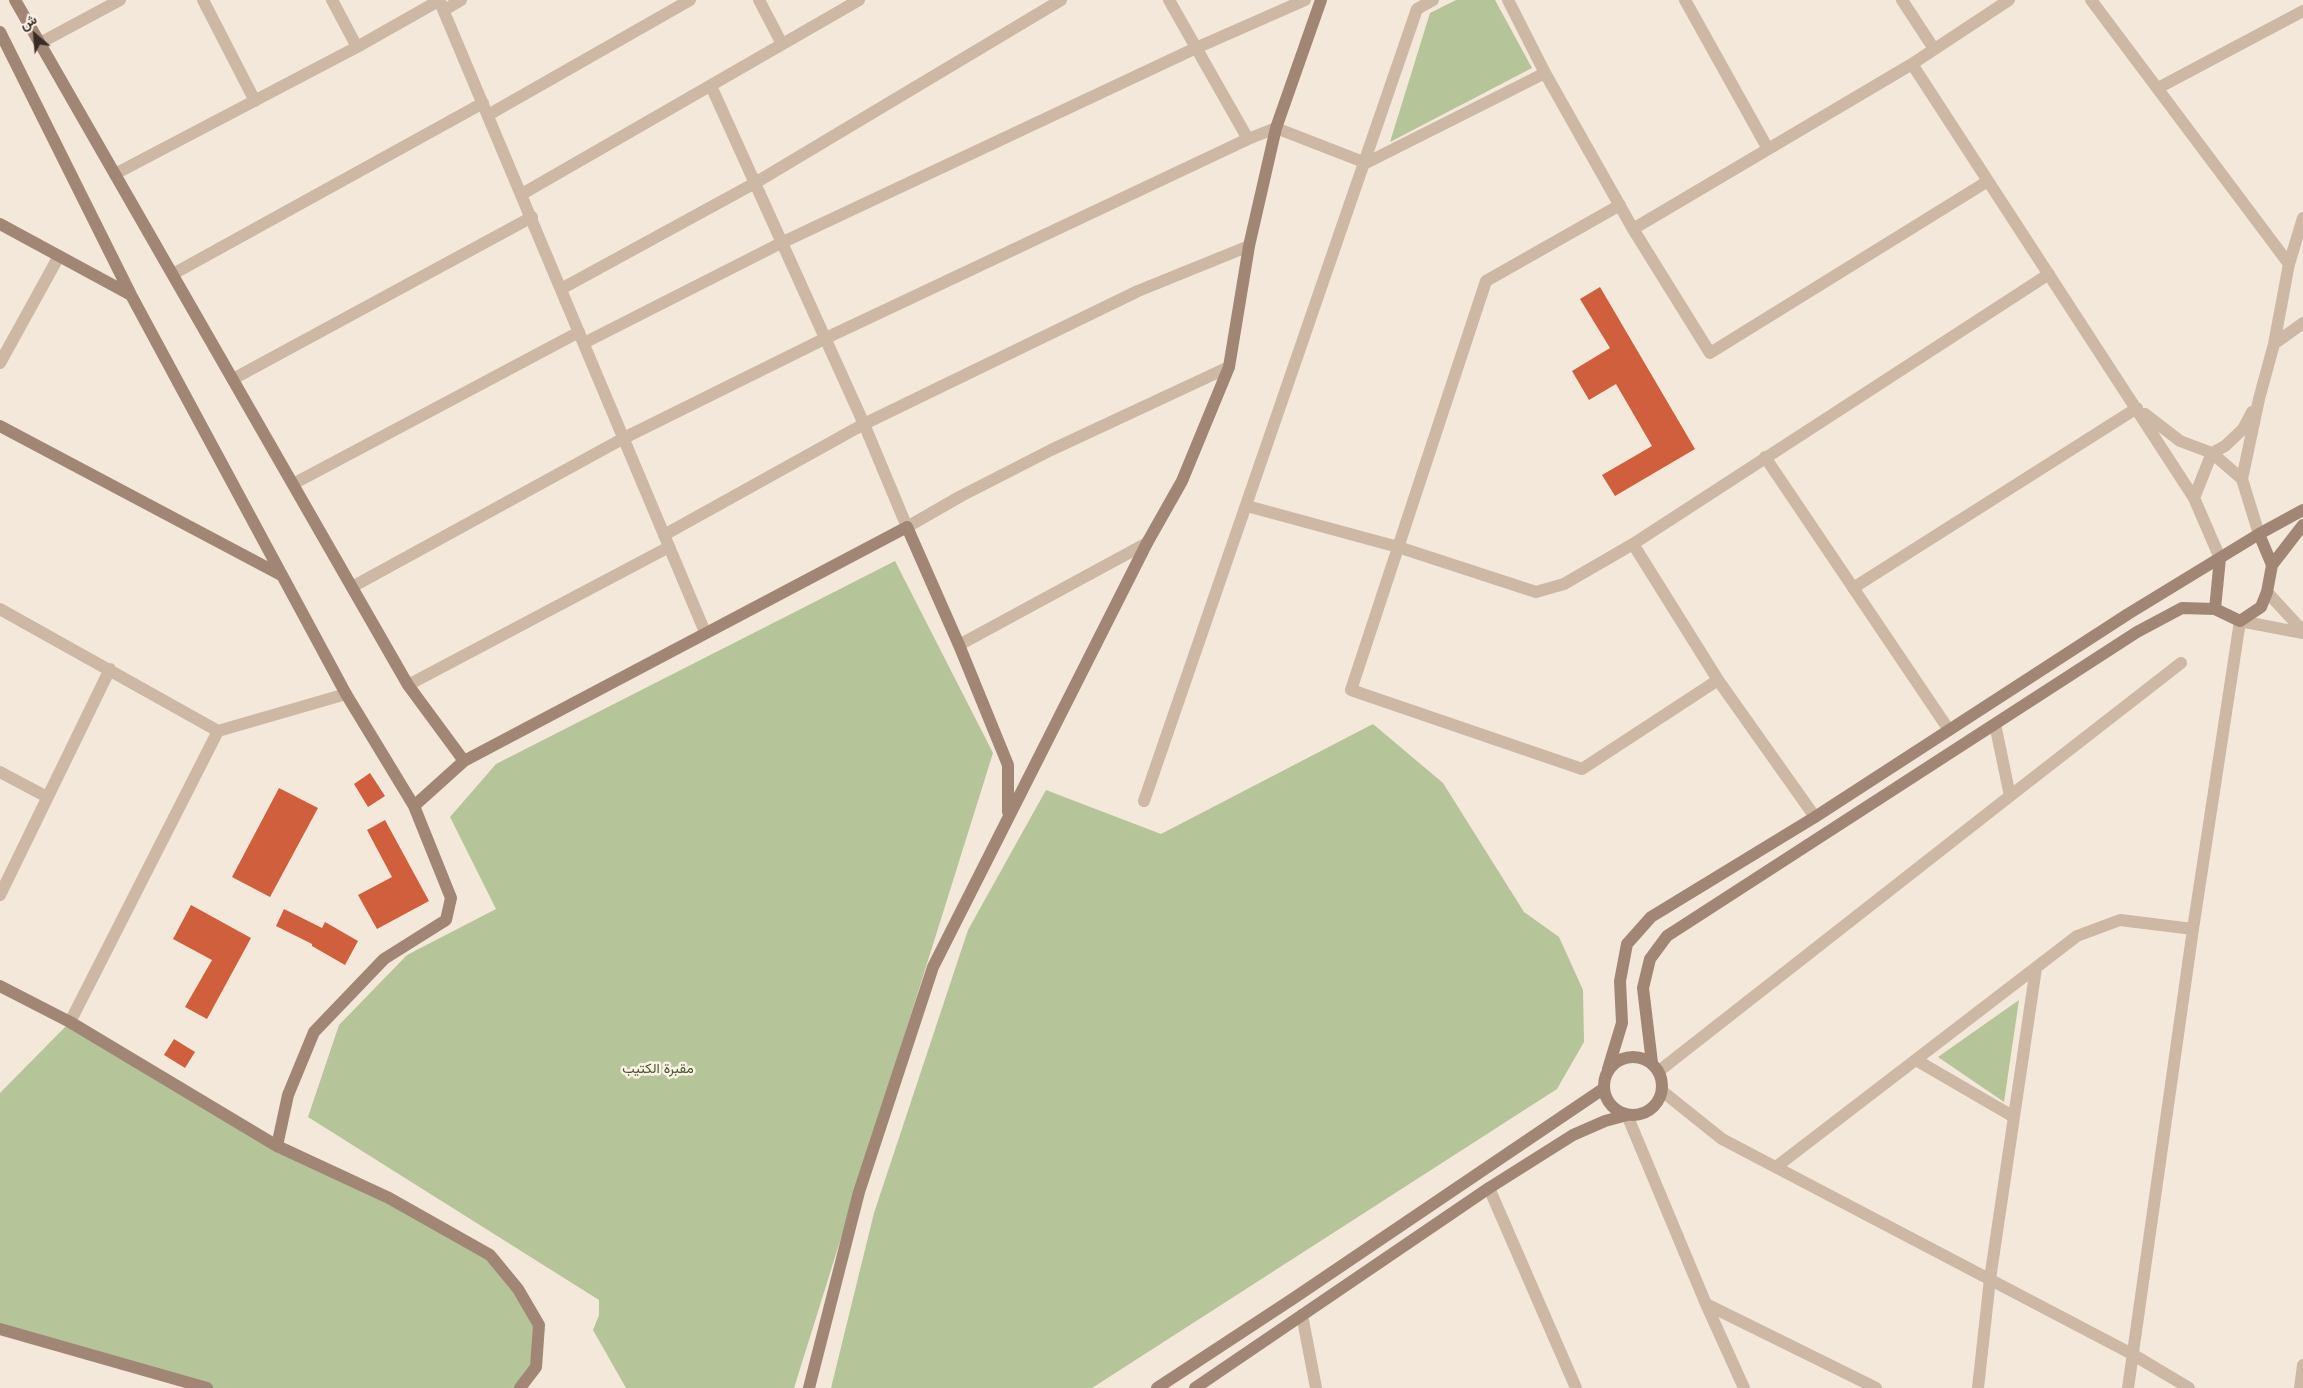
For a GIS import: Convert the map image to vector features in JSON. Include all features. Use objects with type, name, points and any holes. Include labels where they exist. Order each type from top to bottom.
[{"type":"main road","points":[[15,0],[408,685],[464,761]]},
{"type":"main road","points":[[809,1388],[858,1192],[933,967],[1008,815],[1147,543],[1182,482],[1229,367],[1249,246],[1276,128],[1321,0]]},
{"type":"main road","points":[[0,32],[131,295],[346,694],[414,806],[451,898],[446,920],[384,959],[314,1032],[288,1095],[277,1146]]},
{"type":"main road","points":[[0,224],[131,295]]},
{"type":"main road","points":[[0,426],[282,575]]},
{"type":"main road","points":[[1627,1115],[1611,1106],[1603,1089],[1604,1078],[1622,1023],[1620,982],[1627,944],[1651,917],[1815,817],[2128,614],[2259,534],[2303,510]]},
{"type":"main road","points":[[1195,1388],[1488,1188],[1573,1135],[1605,1120],[1636,1115],[1653,1107],[1662,1091],[1662,1081],[1655,1067],[1643,988],[1650,959],[1667,936],[2137,632],[2182,608],[2215,609],[2240,621],[2261,607],[2267,592],[2272,566],[2303,525]]},
{"type":"main road","points":[[414,806],[464,761],[705,632],[907,527],[959,645],[1008,765],[1008,815]]},
{"type":"main road","points":[[2259,534],[2272,566]]},
{"type":"main road","points":[[2215,609],[2220,558]]},
{"type":"main road","points":[[0,986],[70,1022],[277,1146],[388,1198],[490,1255],[518,1289],[539,1324],[536,1367],[520,1388]]},
{"type":"main road","points":[[1608,1069],[1617,1060],[1629,1056],[1641,1057],[1655,1067]]},
{"type":"main road","points":[[1157,1388],[1335,1271],[1603,1089]]},
{"type":"main road","points":[[0,1329],[206,1388]]},
{"type":"street","points":[[40,43],[120,0]]},
{"type":"street","points":[[203,0],[254,101]]},
{"type":"street","points":[[332,0],[357,47]]},
{"type":"street","points":[[115,174],[441,3],[461,0]]},
{"type":"street","points":[[173,274],[690,0]]},
{"type":"street","points":[[759,0],[782,44]]},
{"type":"street","points":[[522,194],[858,0]]},
{"type":"street","points":[[561,289],[754,183],[1060,0]]},
{"type":"street","points":[[1169,0],[1248,139]]},
{"type":"street","points":[[293,484],[582,337],[1196,48],[1305,0]]},
{"type":"street","points":[[1144,801],[1418,10],[1433,0]]},
{"type":"street","points":[[1508,0],[1546,73],[1633,228],[1710,353],[1988,181]]},
{"type":"street","points":[[1685,0],[1768,149]]},
{"type":"street","points":[[1902,0],[1934,50]]},
{"type":"street","points":[[1633,228],[1912,64],[2009,0]]},
{"type":"street","points":[[2091,0],[2289,264]]},
{"type":"street","points":[[441,3],[705,632]]},
{"type":"street","points":[[2158,88],[2303,11]]},
{"type":"street","points":[[1912,64],[2194,498],[2220,558]]},
{"type":"street","points":[[352,588],[624,438],[824,339],[1248,139],[1276,128],[1366,163],[1546,73]]},
{"type":"street","points":[[711,86],[864,424],[907,527],[961,496],[1051,450],[1229,367]]},
{"type":"street","points":[[1620,205],[1486,281],[1351,690],[1582,768],[1718,680]]},
{"type":"street","points":[[233,379],[532,217]]},
{"type":"street","points":[[2259,534],[2242,479],[2259,399],[2274,344],[2289,264],[2303,218]]},
{"type":"street","points":[[664,534],[864,424],[1138,291],[1249,246]]},
{"type":"street","points":[[0,363],[59,256]]},
{"type":"street","points":[[1247,506],[1398,547],[1536,592],[1564,584],[1633,544],[2049,274]]},
{"type":"street","points":[[2274,344],[2303,323]]},
{"type":"street","points":[[2194,498],[2212,453],[2226,446],[2243,429],[2259,399]]},
{"type":"street","points":[[2137,408],[2180,441],[2212,453],[2242,479]]},
{"type":"street","points":[[1853,588],[2137,408]]},
{"type":"street","points":[[1765,458],[1949,730]]},
{"type":"street","points":[[959,645],[1147,543]]},
{"type":"street","points":[[1633,544],[1718,680],[1815,817]]},
{"type":"street","points":[[408,685],[669,547]]},
{"type":"street","points":[[2267,592],[2303,632]]},
{"type":"street","points":[[0,609],[218,731],[346,694]]},
{"type":"street","points":[[2128,1388],[2193,929],[2240,621],[2303,632]]},
{"type":"street","points":[[1655,1067],[2181,663]]},
{"type":"street","points":[[0,896],[110,669]]},
{"type":"street","points":[[1995,724],[2010,796]]},
{"type":"street","points":[[70,1022],[218,731]]},
{"type":"street","points":[[0,772],[47,797]]},
{"type":"street","points":[[1776,1167],[2077,936],[2120,920],[2193,929]]},
{"type":"street","points":[[1978,1388],[1990,1279],[2036,968]]},
{"type":"street","points":[[1916,1060],[2014,1117]]},
{"type":"street","points":[[1662,1091],[1722,1138],[2132,1354],[2188,1388]]},
{"type":"street","points":[[1627,1115],[1706,1304],[1744,1388]]},
{"type":"street","points":[[1488,1188],[1576,1388]]},
{"type":"street","points":[[1706,1304],[1876,1388]]},
{"type":"street","points":[[1302,1315],[1316,1388]]},
{"type":"street","points":[[2300,1388],[2303,1365]]},
{"type":"green space","points":[[1456,0],[1495,0],[1532,68],[1390,142],[1430,13]]},
{"type":"green space","name":"مقبرة الكتيب","points":[[895,561],[993,753],[794,1388],[626,1388],[593,1330],[599,1315],[599,1300],[308,1117],[339,1025],[407,955],[496,909],[450,817],[496,764]]},
{"type":"green space","points":[[1373,724],[1443,783],[1524,912],[1559,937],[1583,990],[1584,1042],[1557,1089],[1092,1388],[831,1388],[874,1213],[968,930],[1046,790],[1161,834]]},
{"type":"green space","points":[[2019,1000],[2004,1102],[1938,1057]]},
{"type":"green space","points":[[70,1022],[277,1146],[490,1255],[539,1325],[536,1367],[520,1388],[207,1388],[0,1329],[0,1093]]},
{"type":"building","points":[[1600,287],[1695,449],[1615,496],[1602,475],[1652,446],[1616,384],[1589,400],[1572,371],[1610,348],[1580,299]]},
{"type":"building","points":[[370,773],[385,796],[368,807],[354,784]]},
{"type":"building","points":[[279,788],[318,808],[270,897],[232,877]]},
{"type":"building","points":[[385,820],[429,901],[377,929],[358,895],[392,877],[367,830]]},
{"type":"building","points":[[191,905],[251,938],[207,1019],[185,1007],[212,960],[173,939]]},
{"type":"building","points":[[284,909],[322,928],[325,922],[358,941],[345,965],[312,946],[312,944],[276,926]]},
{"type":"building","points":[[174,1039],[195,1052],[185,1068],[164,1055]]}]
